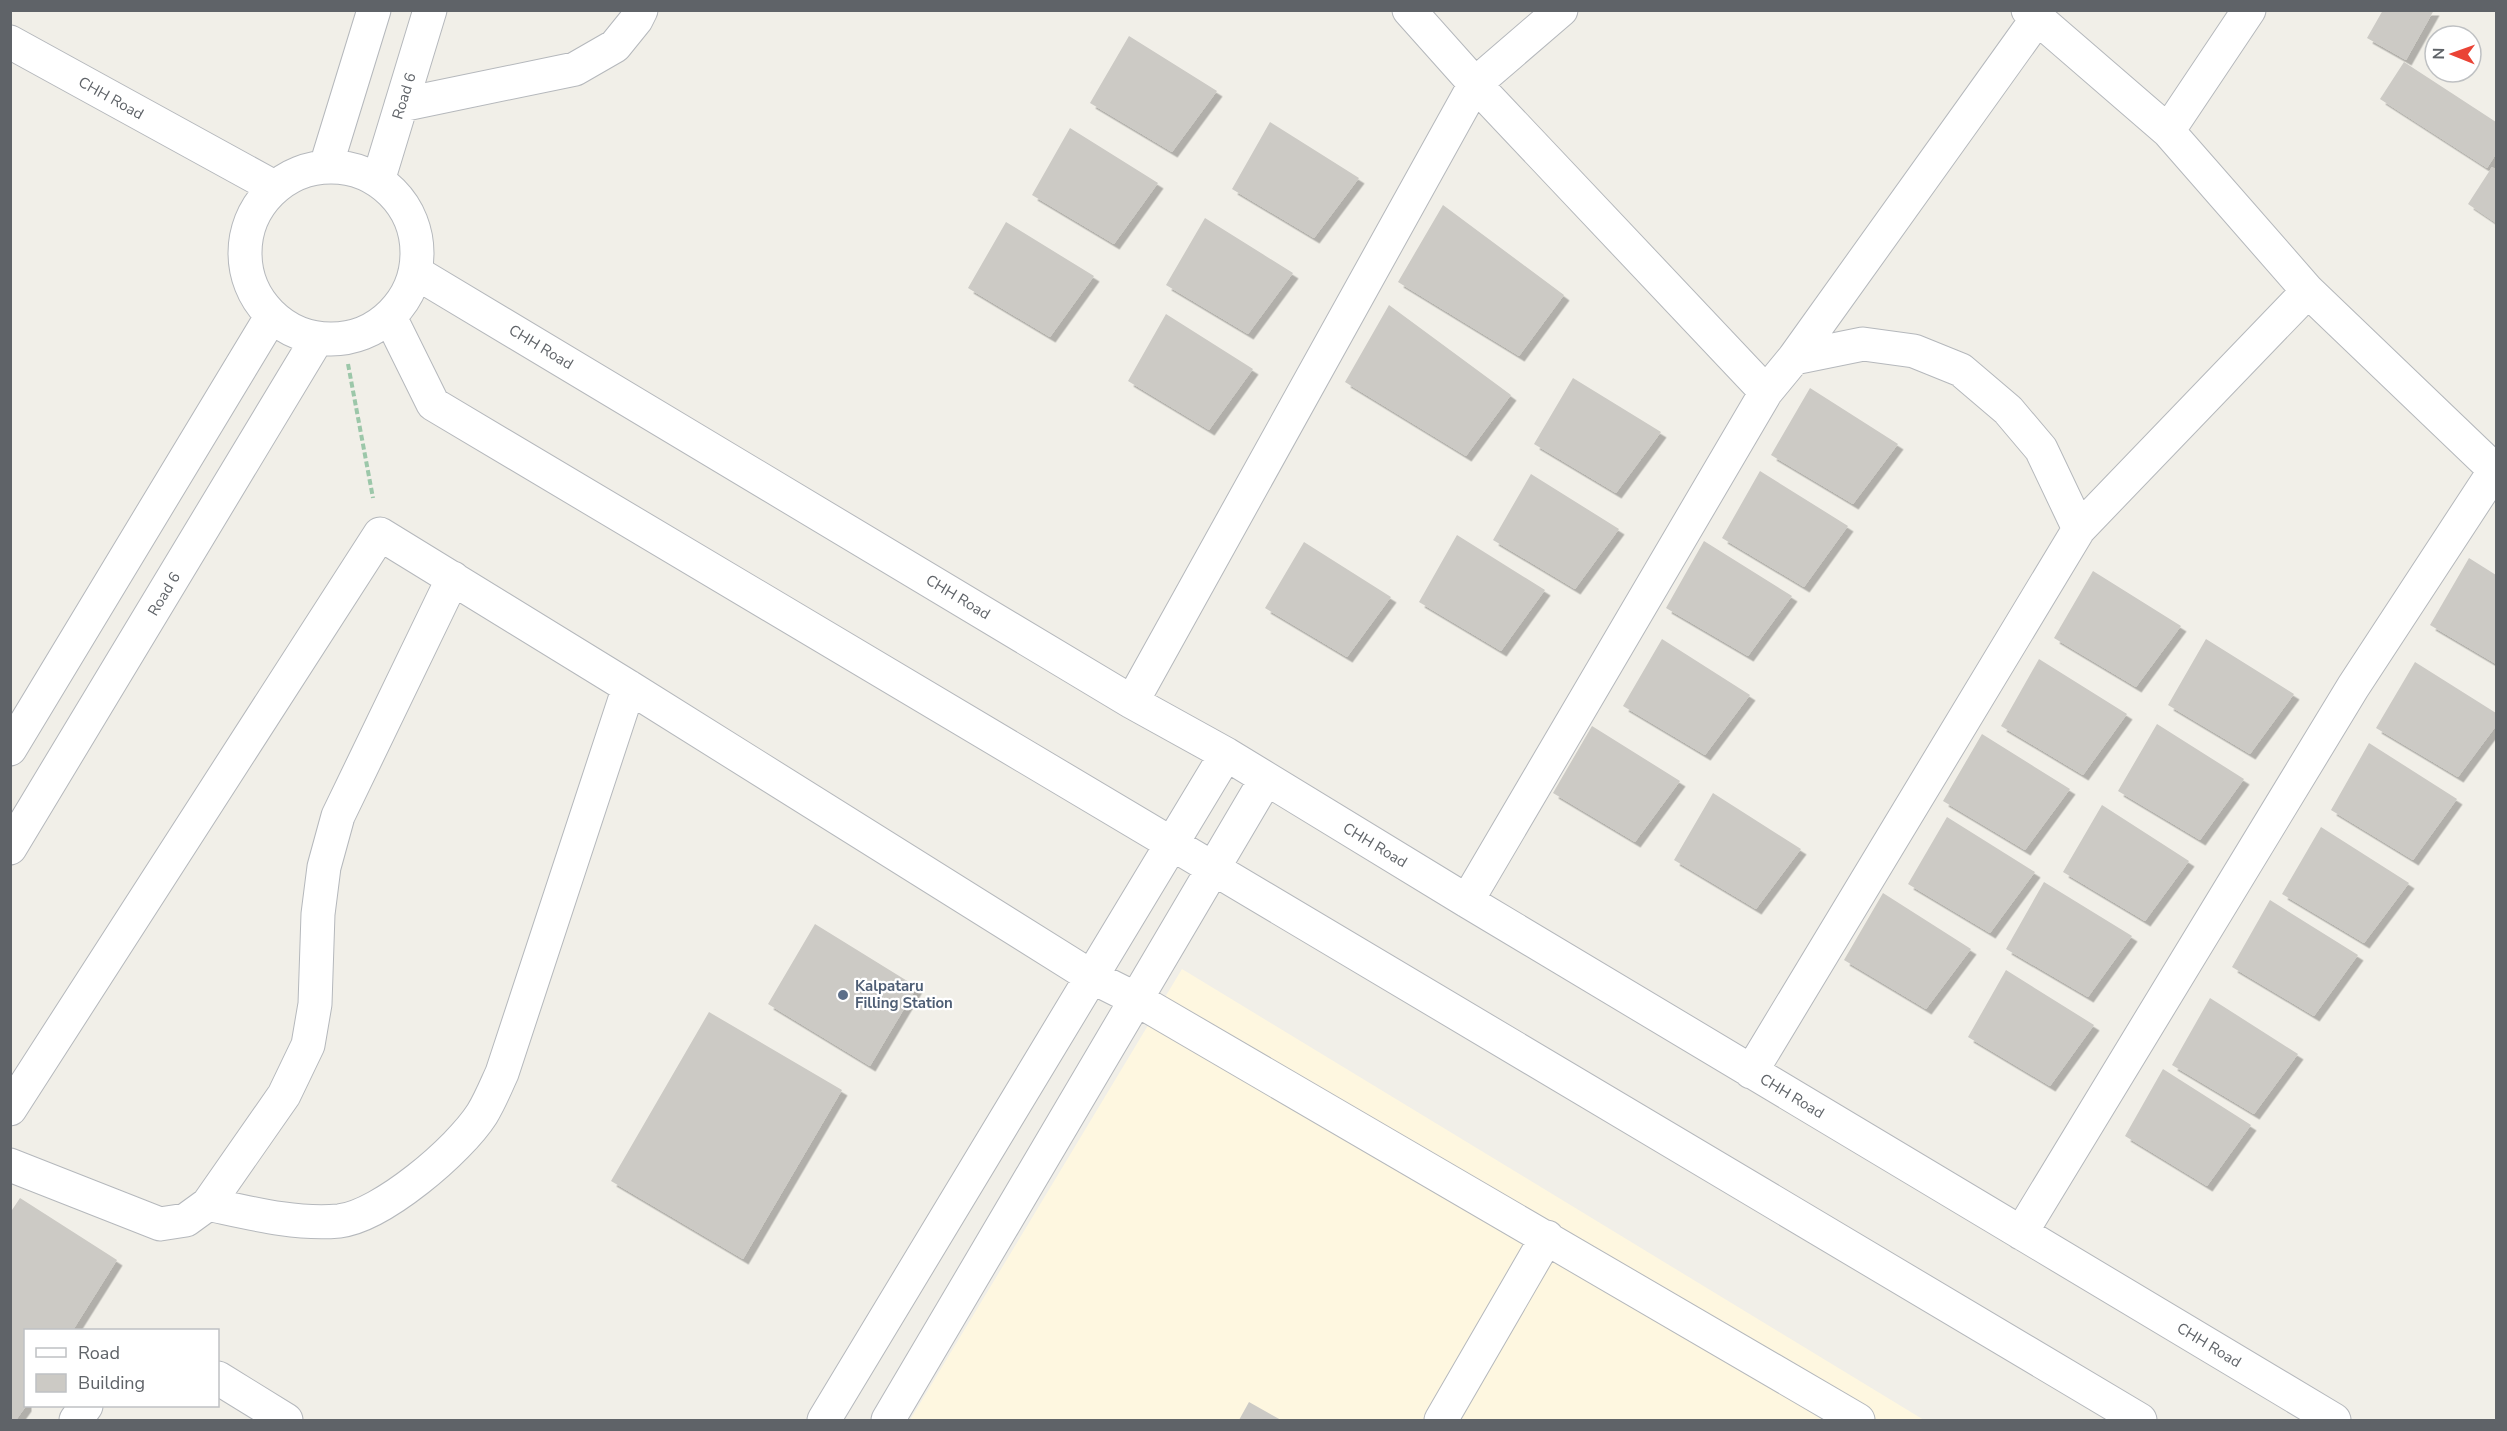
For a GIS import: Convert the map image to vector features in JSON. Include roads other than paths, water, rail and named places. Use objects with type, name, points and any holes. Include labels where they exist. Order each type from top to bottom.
[{"type":"street","points":[[326,166],[374,10]]},
{"type":"street","name":"Road 6","points":[[378,181],[430,10]]},
{"type":"street","points":[[401,105],[575,69],[615,46],[636,21],[641,10]]},
{"type":"street","points":[[1409,10],[1475,84],[1766,392]]},
{"type":"street","points":[[1132,702],[1475,84],[1561,10]]},
{"type":"street","points":[[2168,131],[2249,10]]},
{"type":"street","points":[[1467,902],[1766,392],[1794,358],[2032,15],[2168,131],[2308,291],[2496,470],[2353,687],[2021,1233]]},
{"type":"street","name":"CHH Road","points":[[10,42],[274,188]]},
{"type":"street","points":[[326,166],[354,169],[378,181],[398,199],[411,221],[417,246],[415,272],[406,297],[390,317],[368,332],[330,339],[293,331],[271,317],[254,293],[245,265],[246,235],[257,208],[274,188],[300,172],[326,166]]},
{"type":"street","name":"CHH Road","points":[[415,272],[1132,702],[1226,754],[1467,902],[2334,1420]]},
{"type":"street","points":[[1751,1072],[2079,529],[2308,291]]},
{"type":"street","points":[[10,749],[271,317]]},
{"type":"street","points":[[390,317],[433,404],[2140,1420]]},
{"type":"street","name":"Road 6","points":[[10,848],[330,339]]},
{"type":"street","points":[[1794,358],[1863,344],[1914,351],[1961,370],[2008,410],[2041,449],[2079,529]]},
{"type":"street","points":[[10,1109],[380,534],[1092,977],[1136,999],[1858,1420]]},
{"type":"street","points":[[10,1165],[160,1224],[186,1221],[208,1204],[284,1095],[308,1045],[315,1004],[318,914],[324,867],[338,816],[453,578]]},
{"type":"street","points":[[208,1204],[285,1220],[340,1221],[381,1205],[450,1154],[482,1114],[502,1073],[629,687]]},
{"type":"street","points":[[824,1420],[1226,754]]},
{"type":"street","points":[[888,1420],[1266,778]]},
{"type":"street","points":[[1059,1031],[1102,1057]]},
{"type":"street","points":[[986,1152],[1031,1178]]},
{"type":"street","points":[[1441,1420],[1547,1237]]},
{"type":"street","points":[[219,1379],[286,1420]]},
{"type":"street","points":[[76,1420],[85,1407]]},
{"type":"place","name":"Kalpataru Filling Station","points":[[843,995]]}]
